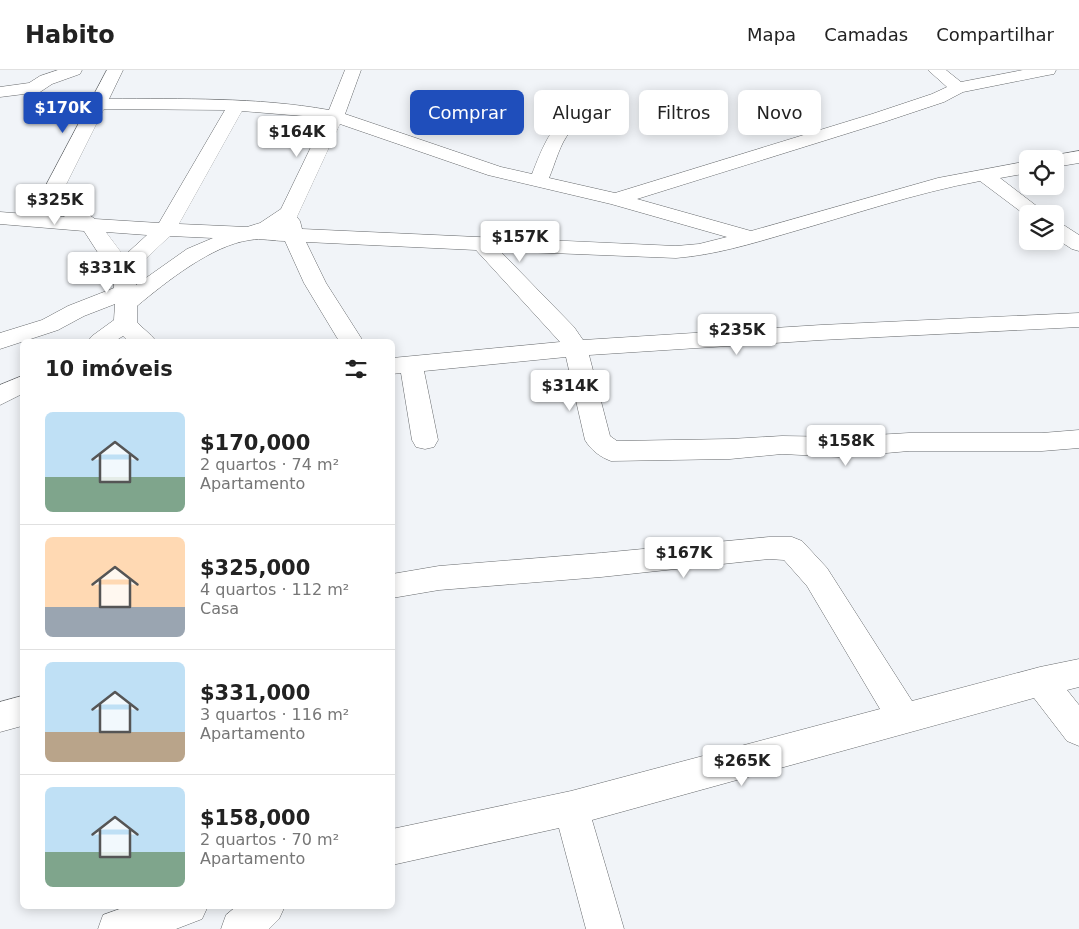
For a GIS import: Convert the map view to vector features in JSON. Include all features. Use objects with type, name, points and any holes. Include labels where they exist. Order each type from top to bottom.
[{"type":"street","points":[[0,92],[34,88],[46,80],[74,70]]},
{"type":"street","points":[[115,70],[53,191],[57,202],[90,226],[112,257],[124,266]]},
{"type":"street","points":[[101,339],[125,306],[153,282],[195,254],[219,243],[251,234],[267,227],[289,213],[335,117],[353,70]]},
{"type":"street","points":[[936,70],[958,88]]},
{"type":"street","points":[[616,199],[878,118],[938,98],[958,88],[1048,70]]},
{"type":"street","points":[[97,104],[237,105],[303,111],[335,117],[495,171],[616,199],[752,237]]},
{"type":"street","points":[[124,266],[165,230],[237,105]]},
{"type":"street","points":[[538,182],[559,135]]},
{"type":"street","points":[[1064,160],[1079,157]]},
{"type":"street","points":[[0,218],[165,230],[676,252],[700,250],[752,237],[945,182],[1019,169]]},
{"type":"street","points":[[984,175],[1024,205]]},
{"type":"street","points":[[32,220],[57,202]]},
{"type":"street","points":[[289,213],[292,236],[326,302],[350,339]]},
{"type":"street","points":[[1064,235],[1079,246]]},
{"type":"street","points":[[481,243],[566,332],[575,348],[598,440],[610,451],[730,449],[782,445],[841,447],[909,442],[1042,442],[1079,439]]},
{"type":"street","points":[[124,266],[125,306],[135,335],[141,339]]},
{"type":"street","points":[[0,341],[50,325],[76,311],[125,306]]},
{"type":"street","points":[[425,440],[402,365],[575,348],[782,334],[1079,320]]},
{"type":"street","points":[[0,396],[20,385]]},
{"type":"street","points":[[0,407],[20,405]]},
{"type":"street","points":[[395,585],[439,578],[592,566],[770,548],[792,549],[817,576],[904,718]]},
{"type":"street","points":[[395,846],[571,808],[1040,681],[1079,673]]},
{"type":"street","points":[[1040,681],[1079,730]]},
{"type":"street","points":[[0,718],[20,712]]},
{"type":"street","points":[[571,808],[605,929]]},
{"type":"street","points":[[117,929],[180,909]]},
{"type":"street","points":[[240,929],[263,909]]}]
